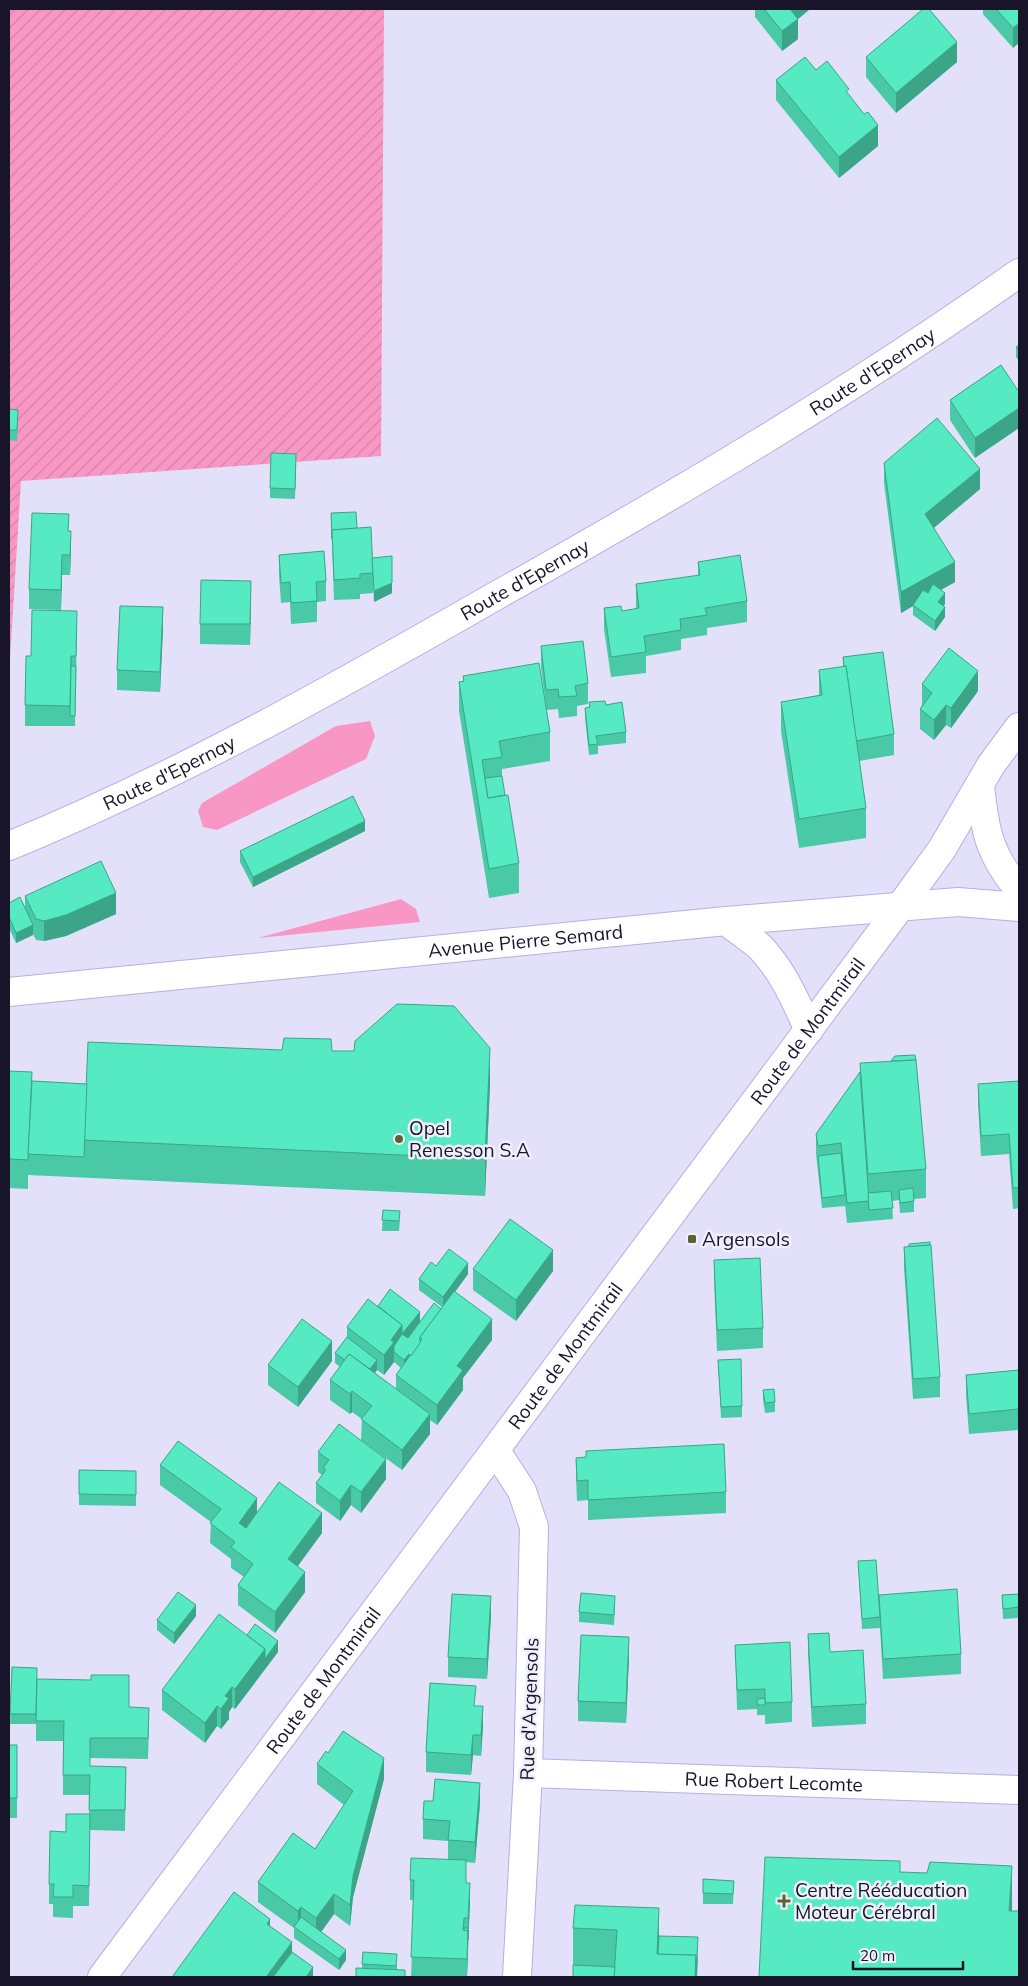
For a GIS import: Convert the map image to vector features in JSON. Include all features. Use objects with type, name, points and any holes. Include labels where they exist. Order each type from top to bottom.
[{"type":"main road","name":"Route d'Epernay","points":[[9,846],[235,741],[418,640],[761,441],[880,366],[1019,273]]},
{"type":"main road","name":"Route de Montmirail","points":[[102,1977],[900,907],[942,849],[991,765],[1019,727]]},
{"type":"main road","points":[[980,786],[984,820],[990,846],[1004,871],[1019,890]]},
{"type":"main road","name":"Avenue Pierre Semard","points":[[16,986],[726,921],[958,902],[1019,907]]},
{"type":"main road","points":[[726,921],[759,947],[774,964],[787,982],[809,1030]]},
{"type":"main road","name":"Rue d'Argensols","points":[[496,1451],[522,1491],[534,1527],[528,1773],[517,1977]]},
{"type":"main road","name":"Rue Robert Lecomte","points":[[528,1773],[1019,1790]]},
{"type":"shaded area","points":[[9,9],[384,9],[381,456],[21,481],[9,675]]},
{"type":"shaded area","points":[[370,721],[375,736],[366,759],[217,830],[203,827],[198,811],[202,803],[336,726]]},
{"type":"shaded area","points":[[401,899],[416,909],[420,922],[258,938]]},
{"type":"building","points":[[764,9],[790,9],[798,19],[782,31]]},
{"type":"building","points":[[923,9],[929,9],[957,42],[896,93],[866,57]]},
{"type":"building","points":[[996,9],[1019,9],[1019,23],[1013,28]]},
{"type":"building","points":[[805,57],[816,70],[827,61],[849,89],[846,91],[864,114],[868,112],[878,125],[839,157],[776,80]]},
{"type":"building","points":[[1001,365],[1019,392],[1019,408],[975,438],[950,400]]},
{"type":"building","points":[[9,409],[18,410],[17,430],[9,430]]},
{"type":"building","points":[[937,418],[980,469],[925,514],[955,562],[901,592],[884,463]]},
{"type":"building","points":[[271,453],[296,454],[295,489],[270,488]]},
{"type":"building","points":[[356,512],[357,528],[332,530],[332,539],[331,513]]},
{"type":"building","points":[[32,513],[69,514],[68,531],[71,531],[70,555],[62,555],[61,590],[29,589]]},
{"type":"building","points":[[371,527],[373,573],[360,574],[360,578],[334,580],[332,530]]},
{"type":"building","points":[[324,551],[326,581],[316,582],[317,601],[291,603],[290,582],[281,583],[279,555]]},
{"type":"building","points":[[740,555],[747,601],[705,608],[707,615],[680,619],[681,630],[644,636],[646,652],[611,657],[604,608],[621,606],[622,611],[639,608],[636,584],[700,575],[698,562]]},
{"type":"building","points":[[392,556],[392,583],[374,591],[372,558]]},
{"type":"building","points":[[201,580],[251,581],[250,624],[200,624]]},
{"type":"building","points":[[933,584],[945,593],[938,602],[945,607],[935,621],[913,605],[923,590],[928,593]]},
{"type":"building","points":[[120,606],[163,607],[160,672],[117,670]]},
{"type":"building","points":[[32,610],[77,611],[76,656],[71,656],[70,706],[25,705],[26,656],[31,656]]},
{"type":"building","points":[[583,641],[588,683],[575,686],[577,696],[559,697],[558,689],[546,690],[541,646]]},
{"type":"building","points":[[949,648],[978,671],[951,708],[946,705],[934,720],[920,709],[932,693],[922,684]]},
{"type":"building","points":[[883,652],[894,734],[856,741],[846,666],[844,666],[843,657]]},
{"type":"building","points":[[539,663],[550,732],[499,741],[502,757],[482,760],[488,798],[508,795],[519,863],[489,869],[459,682],[464,681],[463,676]]},
{"type":"building","points":[[71,666],[76,666],[75,716],[70,716]]},
{"type":"building","points":[[846,666],[866,808],[799,819],[781,702],[822,695],[819,670]]},
{"type":"building","points":[[605,701],[606,705],[622,702],[626,732],[596,736],[598,744],[589,745],[585,708],[590,707],[589,702]]},
{"type":"building","points":[[502,776],[505,795],[488,798],[485,778]]},
{"type":"building","points":[[353,796],[365,821],[253,877],[240,851]]},
{"type":"building","points":[[101,861],[116,893],[66,915],[44,921],[36,919],[25,896]]},
{"type":"building","points":[[20,897],[33,925],[16,933],[9,917],[9,903]]},
{"type":"building","points":[[397,1004],[454,1006],[490,1048],[485,1159],[84,1140],[88,1042],[282,1050],[284,1038],[331,1039],[332,1051],[354,1051],[355,1041]]},
{"type":"building","points":[[915,1055],[916,1060],[891,1061],[895,1056]]},
{"type":"building","points":[[916,1060],[926,1169],[868,1174],[860,1063]]},
{"type":"building","points":[[9,1071],[32,1072],[28,1160],[9,1159]]},
{"type":"building","points":[[860,1072],[869,1201],[847,1203],[841,1143],[818,1146],[816,1134]]},
{"type":"building","points":[[32,1081],[87,1084],[84,1157],[28,1154]]},
{"type":"building","points":[[1019,1081],[1019,1188],[1013,1188],[1009,1134],[981,1136],[978,1084]]},
{"type":"building","points":[[841,1153],[845,1195],[822,1198],[818,1156]]},
{"type":"building","points":[[913,1188],[914,1201],[900,1203],[899,1190]]},
{"type":"building","points":[[891,1191],[893,1208],[869,1210],[868,1193]]},
{"type":"building","points":[[383,1210],[400,1211],[399,1221],[382,1220]]},
{"type":"building","points":[[510,1219],[553,1250],[516,1300],[473,1269]]},
{"type":"building","points":[[930,1242],[930,1245],[909,1247],[909,1244]]},
{"type":"building","points":[[931,1245],[940,1377],[913,1379],[904,1247]]},
{"type":"building","points":[[449,1249],[468,1263],[443,1297],[419,1279],[431,1262],[436,1266]]},
{"type":"building","points":[[760,1258],[763,1328],[717,1330],[714,1260]]},
{"type":"building","points":[[390,1289],[420,1312],[402,1334],[402,1325],[378,1306]]},
{"type":"building","points":[[454,1291],[492,1319],[457,1366],[463,1370],[437,1405],[396,1375],[422,1339],[420,1337]]},
{"type":"building","points":[[368,1299],[402,1325],[391,1340],[394,1342],[384,1355],[347,1327]]},
{"type":"building","points":[[434,1303],[441,1309],[420,1337],[420,1343],[411,1356],[409,1354],[404,1360],[394,1352],[394,1346],[402,1334],[408,1338]]},
{"type":"building","points":[[302,1319],[332,1341],[298,1387],[268,1365]]},
{"type":"building","points":[[347,1337],[377,1360],[370,1369],[349,1354],[345,1360],[335,1353]]},
{"type":"building","points":[[349,1354],[430,1414],[402,1450],[361,1419],[372,1406],[352,1391],[350,1394],[330,1380]]},
{"type":"building","points":[[741,1359],[742,1406],[721,1407],[718,1360]]},
{"type":"building","points":[[1019,1370],[1019,1409],[969,1414],[966,1375]]},
{"type":"building","points":[[774,1389],[775,1402],[765,1403],[763,1390]]},
{"type":"building","points":[[339,1424],[386,1459],[361,1492],[351,1485],[340,1501],[316,1483],[326,1470],[323,1468],[329,1460],[318,1452]]},
{"type":"building","points":[[178,1441],[257,1498],[239,1523],[246,1528],[279,1482],[322,1513],[288,1559],[305,1572],[275,1612],[238,1585],[253,1564],[231,1547],[235,1542],[210,1523],[221,1509],[160,1465]]},
{"type":"building","points":[[724,1444],[726,1492],[588,1500],[588,1480],[577,1481],[576,1458],[586,1457],[586,1451]]},
{"type":"building","points":[[79,1470],[136,1471],[136,1495],[79,1494]]},
{"type":"building","points":[[876,1560],[880,1617],[862,1619],[858,1561]]},
{"type":"building","points":[[957,1589],[961,1654],[883,1659],[879,1595]]},
{"type":"building","points":[[178,1592],[196,1605],[174,1633],[157,1620]]},
{"type":"building","points":[[581,1593],[615,1596],[614,1615],[579,1612]]},
{"type":"building","points":[[452,1594],[491,1596],[487,1659],[448,1657]]},
{"type":"building","points":[[1019,1594],[1019,1607],[1003,1609],[1002,1595]]},
{"type":"building","points":[[219,1614],[265,1649],[235,1689],[232,1687],[225,1696],[229,1698],[221,1709],[217,1706],[205,1723],[162,1690]]},
{"type":"building","points":[[255,1624],[278,1641],[265,1659],[265,1649],[247,1635]]},
{"type":"building","points":[[829,1633],[830,1652],[863,1650],[866,1704],[812,1707],[808,1634]]},
{"type":"building","points":[[581,1635],[629,1637],[626,1703],[578,1701]]},
{"type":"building","points":[[790,1642],[792,1702],[765,1703],[765,1689],[737,1690],[735,1645]]},
{"type":"building","points":[[12,1667],[37,1668],[36,1714],[10,1714]]},
{"type":"building","points":[[91,1675],[129,1675],[129,1707],[149,1708],[148,1738],[90,1738],[90,1766],[126,1767],[125,1810],[89,1810],[90,1775],[63,1775],[64,1721],[36,1721],[37,1679],[91,1680]]},
{"type":"building","points":[[430,1683],[476,1686],[474,1706],[483,1706],[481,1735],[473,1735],[471,1755],[426,1752]]},
{"type":"building","points":[[765,1698],[765,1705],[757,1705],[757,1699]]},
{"type":"building","points":[[343,1731],[384,1758],[353,1876],[350,1905],[334,1894],[316,1918],[301,1907],[298,1911],[258,1882],[293,1833],[315,1849],[353,1791],[317,1764],[326,1751],[328,1753]]},
{"type":"building","points":[[9,1745],[17,1745],[17,1798],[9,1798]]},
{"type":"building","points":[[435,1779],[480,1783],[475,1842],[448,1840],[450,1821],[423,1819],[424,1801],[433,1801]]},
{"type":"building","points":[[66,1814],[90,1814],[89,1886],[73,1885],[73,1897],[53,1897],[54,1884],[49,1884],[50,1831],[66,1832]]},
{"type":"building","points":[[765,1857],[900,1861],[900,1872],[927,1873],[930,1862],[1012,1866],[1009,1911],[1019,1911],[1019,1977],[759,1977]]},
{"type":"building","points":[[411,1858],[466,1860],[466,1883],[470,1883],[468,1918],[464,1918],[463,1930],[468,1931],[467,1959],[411,1957],[414,1880],[410,1880]]},
{"type":"building","points":[[703,1879],[734,1881],[733,1894],[703,1893]]},
{"type":"building","points":[[234,1892],[270,1919],[267,1924],[292,1942],[266,1977],[172,1977]]},
{"type":"building","points":[[575,1905],[659,1908],[657,1954],[696,1955],[695,1977],[614,1977],[617,1930],[573,1928]]},
{"type":"building","points":[[301,1917],[346,1950],[339,1959],[294,1927]]},
{"type":"building","points":[[659,1936],[698,1937],[696,1977],[696,1955],[658,1954]]},
{"type":"building","points":[[292,1952],[313,1967],[306,1977],[273,1977]]},
{"type":"building","points":[[363,1952],[397,1954],[396,1966],[362,1964]]},
{"type":"building","points":[[573,1965],[615,1967],[614,1977],[573,1977]]},
{"type":"building","points":[[356,1968],[405,1970],[405,1977],[356,1977]]},
{"type":"place","name":"Opel Renesson S.A","points":[[399,1139]]},
{"type":"place","name":"Argensols","points":[[692,1239]]},
{"type":"place","name":"Centre Rééducation Moteur Cérébral","points":[[784,1901]]}]
